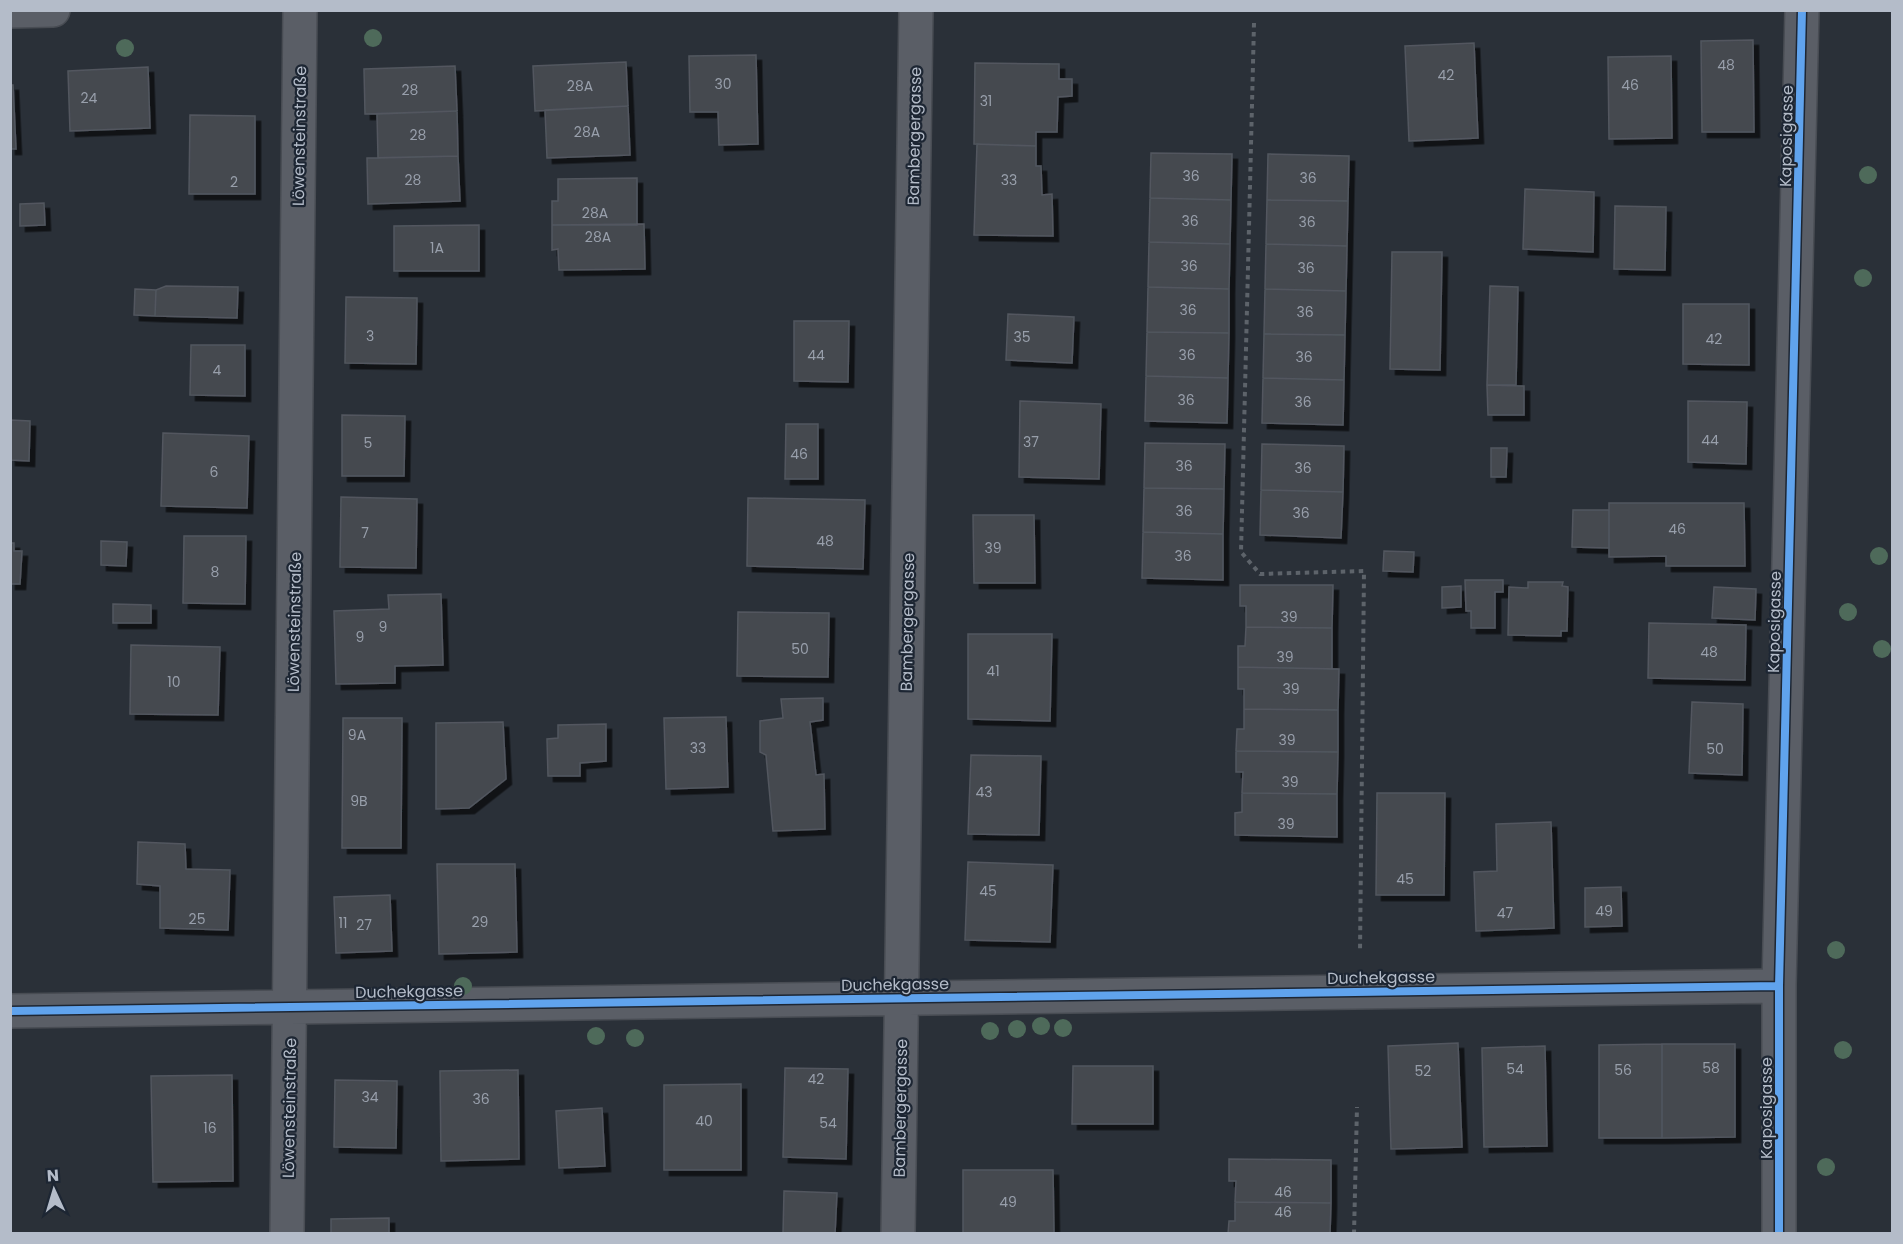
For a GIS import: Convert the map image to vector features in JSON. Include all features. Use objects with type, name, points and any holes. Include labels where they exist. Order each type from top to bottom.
[{"type":"street","points":[[10,11],[53,10]]},
{"type":"street","name":"Löwensteinstraße","points":[[287,1233],[300,10]]},
{"type":"street","name":"Bambergergasse","points":[[898,1233],[916,10]]},
{"type":"street","name":"Kaposigasse","points":[[1779,1233],[1779,986],[1802,10]]},
{"type":"street","name":"Duchekgasse","points":[[10,1011],[1779,986]]},
{"type":"path","points":[[1254,23],[1241,552],[1260,574],[1365,571],[1360,991]]},
{"type":"path","points":[[1354,1233],[1357,1107]]},
{"type":"building","points":[[1753,40],[1754,132],[1702,132],[1701,41]]},
{"type":"building","points":[[1474,43],[1478,138],[1409,141],[1405,46]]},
{"type":"building","points":[[756,55],[758,144],[719,145],[718,112],[690,112],[689,56]]},
{"type":"building","points":[[1671,56],[1672,138],[1609,139],[1608,57]]},
{"type":"building","points":[[626,62],[628,106],[535,111],[533,66]]},
{"type":"building","points":[[975,63],[1059,64],[1059,79],[1072,79],[1072,96],[1058,97],[1057,132],[1036,132],[1036,146],[974,144]]},
{"type":"building","points":[[455,66],[457,111],[365,114],[364,69]]},
{"type":"building","points":[[148,67],[150,128],[70,131],[68,71]]},
{"type":"building","points":[[10,85],[13,85],[16,149],[10,149]]},
{"type":"building","points":[[628,106],[630,155],[547,158],[545,110]]},
{"type":"building","points":[[457,111],[458,156],[378,158],[377,114]]},
{"type":"building","points":[[190,115],[255,116],[255,194],[189,194]]},
{"type":"building","points":[[977,144],[1036,146],[1036,166],[1041,166],[1042,195],[1052,194],[1053,236],[974,235]]},
{"type":"building","points":[[1151,153],[1232,154],[1231,200],[1150,198]]},
{"type":"building","points":[[1268,154],[1349,156],[1348,201],[1267,200]]},
{"type":"building","points":[[458,156],[460,201],[368,204],[367,158]]},
{"type":"building","points":[[637,178],[637,225],[552,225],[552,201],[558,201],[558,179]]},
{"type":"building","points":[[1525,189],[1594,192],[1593,252],[1523,249]]},
{"type":"building","points":[[1150,198],[1231,200],[1230,244],[1149,242]]},
{"type":"building","points":[[1267,200],[1348,201],[1347,246],[1266,244]]},
{"type":"building","points":[[44,203],[45,225],[20,226],[20,204]]},
{"type":"building","points":[[1615,206],[1666,207],[1665,270],[1614,269]]},
{"type":"building","points":[[644,224],[645,269],[559,270],[558,249],[552,250],[552,225]]},
{"type":"building","points":[[479,225],[479,271],[394,271],[394,226]]},
{"type":"building","points":[[1149,242],[1230,244],[1229,289],[1148,287]]},
{"type":"building","points":[[1266,244],[1347,246],[1346,291],[1265,289]]},
{"type":"building","points":[[1392,252],[1442,252],[1440,370],[1390,369]]},
{"type":"building","points":[[166,286],[238,287],[237,318],[155,316],[156,290]]},
{"type":"building","points":[[1490,286],[1518,287],[1516,385],[1487,385]]},
{"type":"building","points":[[1148,287],[1229,289],[1229,333],[1147,332]]},
{"type":"building","points":[[135,289],[156,290],[155,316],[134,315]]},
{"type":"building","points":[[1265,289],[1346,291],[1345,335],[1264,334]]},
{"type":"building","points":[[346,297],[417,298],[416,364],[345,363]]},
{"type":"building","points":[[1683,304],[1749,304],[1749,365],[1683,364]]},
{"type":"building","points":[[1008,314],[1074,317],[1072,363],[1006,360]]},
{"type":"building","points":[[794,321],[849,321],[848,382],[794,381]]},
{"type":"building","points":[[1147,332],[1229,333],[1228,378],[1146,376]]},
{"type":"building","points":[[1264,334],[1345,335],[1344,380],[1263,378]]},
{"type":"building","points":[[191,345],[245,345],[245,396],[190,395]]},
{"type":"building","points":[[1146,376],[1228,378],[1227,423],[1145,421]]},
{"type":"building","points":[[1263,378],[1344,380],[1343,425],[1262,423]]},
{"type":"building","points":[[1487,385],[1524,386],[1524,415],[1488,415]]},
{"type":"building","points":[[1020,401],[1101,404],[1099,479],[1019,477]]},
{"type":"building","points":[[1688,401],[1747,402],[1746,464],[1688,462]]},
{"type":"building","points":[[342,415],[405,416],[404,476],[342,476]]},
{"type":"building","points":[[10,420],[30,421],[29,461],[10,460]]},
{"type":"building","points":[[786,424],[818,424],[818,479],[785,479]]},
{"type":"building","points":[[163,433],[249,436],[247,508],[161,506]]},
{"type":"building","points":[[1145,443],[1225,444],[1224,489],[1144,488]]},
{"type":"building","points":[[1262,444],[1344,446],[1343,492],[1261,490]]},
{"type":"building","points":[[1491,448],[1507,448],[1506,477],[1491,477]]},
{"type":"building","points":[[1144,488],[1224,489],[1223,534],[1143,532]]},
{"type":"building","points":[[1261,490],[1343,492],[1341,538],[1260,535]]},
{"type":"building","points":[[341,497],[417,499],[416,568],[340,567]]},
{"type":"building","points":[[748,498],[865,500],[863,569],[747,566]]},
{"type":"building","points":[[1609,503],[1744,503],[1745,566],[1666,566],[1666,556],[1609,557]]},
{"type":"building","points":[[1573,510],[1609,510],[1609,548],[1572,547]]},
{"type":"building","points":[[973,515],[1034,515],[1035,583],[974,583]]},
{"type":"building","points":[[1143,532],[1223,534],[1223,580],[1142,578]]},
{"type":"building","points":[[184,536],[246,536],[245,604],[183,603]]},
{"type":"building","points":[[101,541],[127,542],[126,566],[101,565]]},
{"type":"building","points":[[10,543],[14,543],[14,551],[22,551],[20,584],[10,584]]},
{"type":"building","points":[[1384,551],[1414,552],[1413,572],[1383,571]]},
{"type":"building","points":[[1465,580],[1503,580],[1503,592],[1495,592],[1495,628],[1471,628],[1471,611],[1466,611]]},
{"type":"building","points":[[1528,582],[1563,582],[1562,586],[1568,587],[1567,631],[1561,631],[1561,636],[1508,635],[1509,587],[1528,588]]},
{"type":"building","points":[[1240,585],[1333,585],[1332,628],[1246,627],[1246,606],[1240,606]]},
{"type":"building","points":[[1461,586],[1461,607],[1442,608],[1442,587]]},
{"type":"building","points":[[1714,587],[1756,589],[1755,620],[1712,618]]},
{"type":"building","points":[[441,594],[443,665],[395,666],[395,683],[336,684],[334,611],[389,609],[388,595]]},
{"type":"building","points":[[113,604],[151,605],[151,623],[113,623]]},
{"type":"building","points":[[738,612],[829,613],[828,677],[737,676]]},
{"type":"building","points":[[1649,623],[1746,625],[1745,680],[1648,678]]},
{"type":"building","points":[[1246,627],[1332,628],[1332,669],[1238,667],[1238,646],[1245,646]]},
{"type":"building","points":[[968,634],[1052,634],[1050,721],[968,719]]},
{"type":"building","points":[[131,645],[220,647],[218,715],[130,714]]},
{"type":"building","points":[[1238,667],[1339,669],[1338,710],[1244,709],[1244,689],[1238,689]]},
{"type":"building","points":[[823,698],[823,720],[810,722],[816,775],[824,774],[825,829],[773,831],[766,755],[760,752],[760,721],[783,718],[781,699]]},
{"type":"building","points":[[1692,702],[1743,704],[1742,775],[1689,773]]},
{"type":"building","points":[[1244,709],[1338,710],[1338,752],[1236,751],[1237,729],[1244,729]]},
{"type":"building","points":[[726,717],[728,787],[666,789],[664,718]]},
{"type":"building","points":[[343,718],[402,718],[401,848],[342,848]]},
{"type":"building","points":[[503,722],[506,779],[469,808],[436,809],[436,723]]},
{"type":"building","points":[[606,724],[606,761],[580,763],[580,776],[548,776],[547,739],[558,738],[558,725]]},
{"type":"building","points":[[1236,751],[1338,752],[1337,794],[1242,793],[1243,772],[1236,772]]},
{"type":"building","points":[[971,755],[1041,756],[1039,835],[968,834]]},
{"type":"building","points":[[1242,793],[1337,794],[1337,837],[1235,835],[1235,813],[1242,812]]},
{"type":"building","points":[[1377,793],[1445,793],[1444,895],[1376,895]]},
{"type":"building","points":[[1551,822],[1554,928],[1476,931],[1474,872],[1497,871],[1496,824]]},
{"type":"building","points":[[138,842],[185,844],[186,869],[230,870],[228,930],[160,928],[160,886],[137,884]]},
{"type":"building","points":[[968,862],[1053,865],[1050,942],[965,940]]},
{"type":"building","points":[[437,864],[515,864],[517,952],[439,954]]},
{"type":"building","points":[[1621,887],[1622,926],[1585,927],[1585,888]]},
{"type":"building","points":[[390,895],[392,951],[336,953],[334,897]]},
{"type":"building","points":[[1458,1043],[1462,1147],[1391,1149],[1388,1046]]},
{"type":"building","points":[[1662,1044],[1662,1138],[1599,1138],[1599,1045]]},
{"type":"building","points":[[1662,1044],[1735,1044],[1735,1137],[1662,1138]]},
{"type":"building","points":[[1545,1046],[1547,1146],[1484,1147],[1482,1048]]},
{"type":"building","points":[[1073,1066],[1153,1066],[1153,1124],[1072,1124]]},
{"type":"building","points":[[785,1068],[848,1069],[846,1159],[783,1157]]},
{"type":"building","points":[[518,1070],[519,1159],[441,1161],[440,1071]]},
{"type":"building","points":[[232,1075],[233,1181],[153,1182],[151,1076]]},
{"type":"building","points":[[335,1080],[397,1081],[396,1148],[334,1147]]},
{"type":"building","points":[[741,1084],[741,1170],[664,1170],[664,1085]]},
{"type":"building","points":[[602,1108],[605,1166],[559,1168],[556,1111]]},
{"type":"building","points":[[1229,1159],[1331,1160],[1331,1203],[1235,1202],[1236,1181],[1229,1181]]},
{"type":"building","points":[[963,1170],[1053,1170],[1054,1234],[963,1234]]},
{"type":"building","points":[[784,1191],[837,1193],[835,1234],[783,1234]]},
{"type":"building","points":[[1235,1202],[1331,1203],[1330,1234],[1228,1234],[1229,1221],[1235,1221]]},
{"type":"building","points":[[389,1218],[389,1234],[331,1234],[331,1219]]},
{"type":"cycle path","points":[[1779,1234],[1779,986],[1802,10]]},
{"type":"cycle path","points":[[10,1011],[1779,986]]}]
